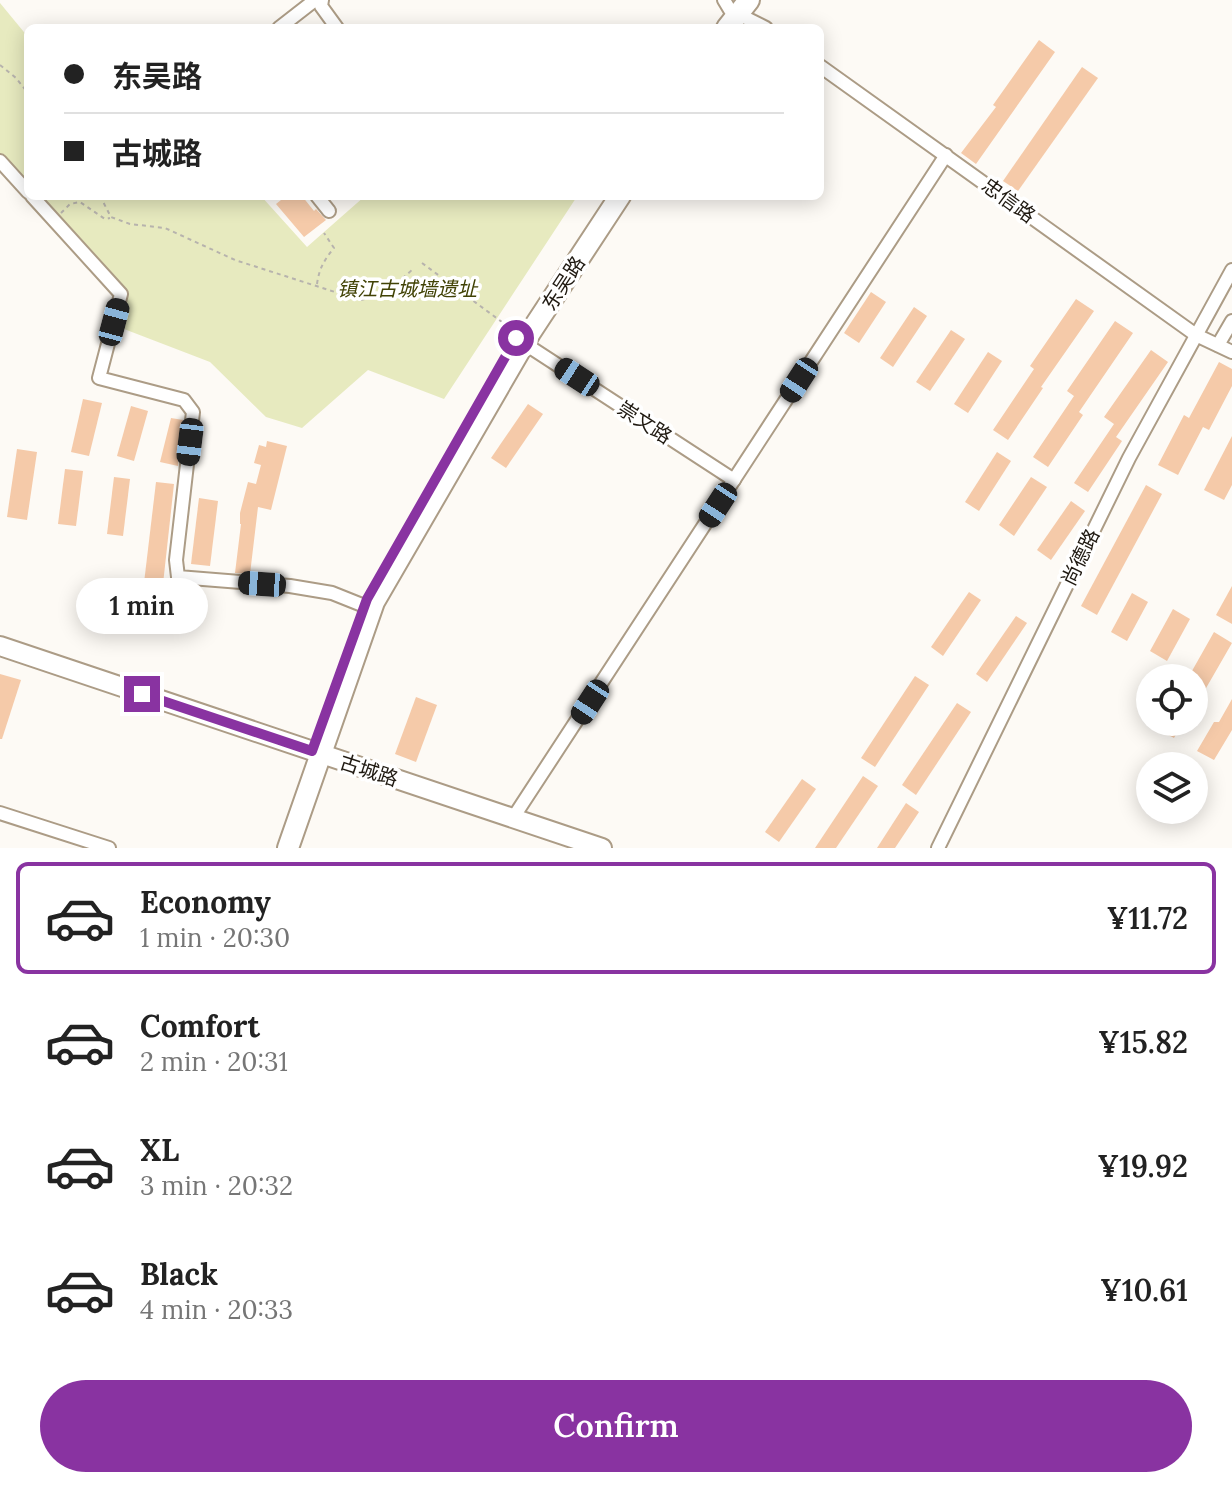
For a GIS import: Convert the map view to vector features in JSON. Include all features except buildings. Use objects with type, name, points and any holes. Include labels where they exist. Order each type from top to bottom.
[{"type":"main road","points":[[721,24],[734,9]]},
{"type":"main road","name":"东吴路","points":[[279,848],[368,607],[520,338],[606,200]]},
{"type":"main road","name":"东吴路","points":[[520,338],[617,200]]},
{"type":"main road","name":"东吴路","points":[[288,848],[316,752]]},
{"type":"street","points":[[284,24],[315,0]]},
{"type":"street","points":[[322,0],[321,6],[334,24]]},
{"type":"street","points":[[734,9],[759,24]]},
{"type":"street","name":"忠信路","points":[[824,69],[1196,335],[1232,352]]},
{"type":"street","points":[[513,818],[946,155]]},
{"type":"street","points":[[0,161],[24,187]]},
{"type":"street","points":[[36,200],[121,294],[99,378],[184,400],[193,412],[176,560],[178,577],[318,590],[368,607]]},
{"type":"street","points":[[320,200],[329,211]]},
{"type":"street","name":"尚德路","points":[[938,848],[1129,458],[1232,270]]},
{"type":"street","points":[[1218,345],[1232,321]]},
{"type":"street","name":"崇文路","points":[[520,338],[734,480]]},
{"type":"street","name":"古城路","points":[[0,646],[602,848]]},
{"type":"street","points":[[0,813],[109,848]]},
{"type":"path","points":[[0,65],[24,88]]},
{"type":"path","points":[[102,200],[111,217]]},
{"type":"path","points":[[53,219],[70,204],[80,202],[105,219],[111,217],[130,224],[165,228],[235,260],[360,300],[377,297],[413,269]]},
{"type":"path","points":[[316,285],[324,259],[334,248],[324,233]]},
{"type":"path","points":[[422,263],[520,338]]},
{"type":"green space","points":[[0,3],[24,32],[24,188],[0,161]]},
{"type":"green space","name":"镇江古城墙遗址","points":[[36,200],[265,200],[307,247],[360,200],[575,200],[444,399],[368,370],[302,428],[266,417],[210,362],[124,329],[121,294]]},
{"type":"route","points":[[142,694],[312,751],[367,599],[516,338]]}]
